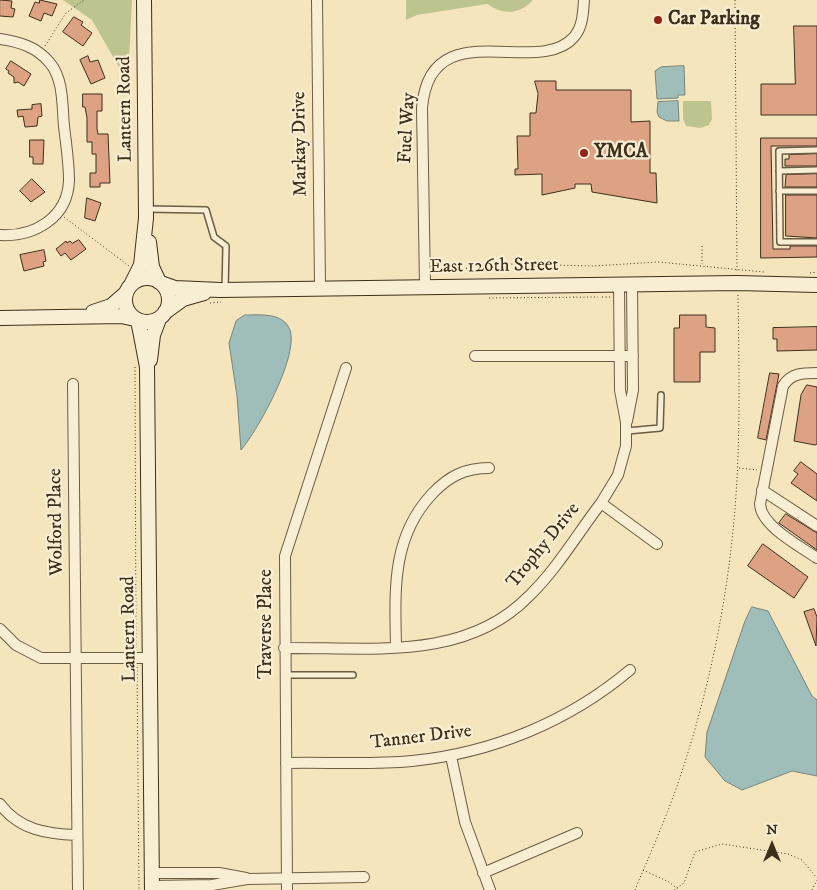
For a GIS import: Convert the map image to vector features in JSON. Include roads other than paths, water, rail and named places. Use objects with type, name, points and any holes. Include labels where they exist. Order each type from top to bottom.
[{"type":"main road","name":"Lantern Road","points":[[144,0],[146,214],[152,267],[160,282]]},
{"type":"main road","name":"Lantern Road","points":[[128,289],[141,264],[146,214]]},
{"type":"main road","name":"East 126th Street","points":[[162,315],[182,299],[222,294],[320,287],[425,286],[623,289],[813,276]]},
{"type":"main road","points":[[0,318],[121,316],[147,322],[162,315],[169,298],[160,282],[142,278],[128,289],[112,306],[77,316]]},
{"type":"main road","name":"East 126th Street","points":[[768,278],[817,285]]},
{"type":"main road","name":"East 126th Street","points":[[160,282],[175,288],[222,294]]},
{"type":"main road","points":[[128,289],[127,308],[136,319]]},
{"type":"main road","name":"Lantern Road","points":[[141,366],[162,315]]},
{"type":"main road","name":"Lantern Road","points":[[136,319],[141,366],[143,658],[149,885]]},
{"type":"street","name":"Markay Drive","points":[[317,0],[320,287]]},
{"type":"street","name":"Fuel Way","points":[[425,286],[422,108],[425,90],[431,78],[448,61],[469,52],[545,50],[562,46],[574,36],[580,27],[584,0]]},
{"type":"street","points":[[0,39],[25,44],[40,53],[56,72],[61,93],[69,179],[66,198],[58,213],[49,222],[32,232],[0,235]]},
{"type":"street","name":"Trophy Drive","points":[[284,648],[421,646],[452,641],[474,634],[501,619],[528,597],[540,584],[601,502],[621,468],[632,390],[632,356],[623,289]]},
{"type":"street","name":"Trophy Drive","points":[[623,289],[620,390],[626,426]]},
{"type":"street","points":[[475,356],[632,356]]},
{"type":"street","name":"Traverse Place","points":[[287,890],[284,648],[285,556],[346,368]]},
{"type":"street","points":[[817,373],[796,374],[789,378],[783,386],[762,490],[760,509],[769,524],[817,558]]},
{"type":"street","name":"Wolford Place","points":[[73,384],[78,890]]},
{"type":"street","points":[[396,647],[397,566],[402,544],[411,523],[428,498],[449,479],[468,469],[490,468]]},
{"type":"street","points":[[762,490],[817,526]]},
{"type":"street","points":[[601,502],[657,544]]},
{"type":"street","points":[[0,629],[16,645],[34,655],[50,659],[143,658]]},
{"type":"street","name":"Tanner Drive","points":[[286,763],[390,762],[451,756],[494,745],[554,721],[584,704],[630,670]]},
{"type":"street","points":[[451,756],[465,822],[490,890]]},
{"type":"street","points":[[0,804],[14,818],[30,828],[54,834],[77,835]]},
{"type":"street","points":[[483,873],[577,833]]},
{"type":"street","points":[[149,885],[219,873],[247,879],[364,878]]},
{"type":"lane","points":[[817,150],[779,151],[780,242],[817,242]]},
{"type":"lane","points":[[779,171],[817,170]]},
{"type":"lane","points":[[779,191],[817,191]]},
{"type":"lane","points":[[146,214],[206,210],[214,237],[226,246],[222,294]]},
{"type":"lane","points":[[626,426],[659,430],[661,395]]},
{"type":"lane","points":[[285,675],[353,675]]},
{"type":"water","points":[[684,66],[685,95],[678,95],[678,98],[657,99],[655,71],[661,67]]},
{"type":"water","points":[[678,101],[679,121],[667,121],[659,117],[657,112],[658,102]]},
{"type":"water","points":[[245,315],[277,317],[287,324],[290,330],[291,342],[289,357],[275,392],[257,426],[241,450],[237,396],[229,343],[236,321]]},
{"type":"water","points":[[752,607],[768,611],[812,696],[817,700],[817,776],[792,771],[742,790],[725,781],[705,757],[707,732],[745,621]]},
{"type":"place","name":"Car Parking","points":[[658,20]]},
{"type":"place","name":"YMCA","points":[[584,153]]}]
